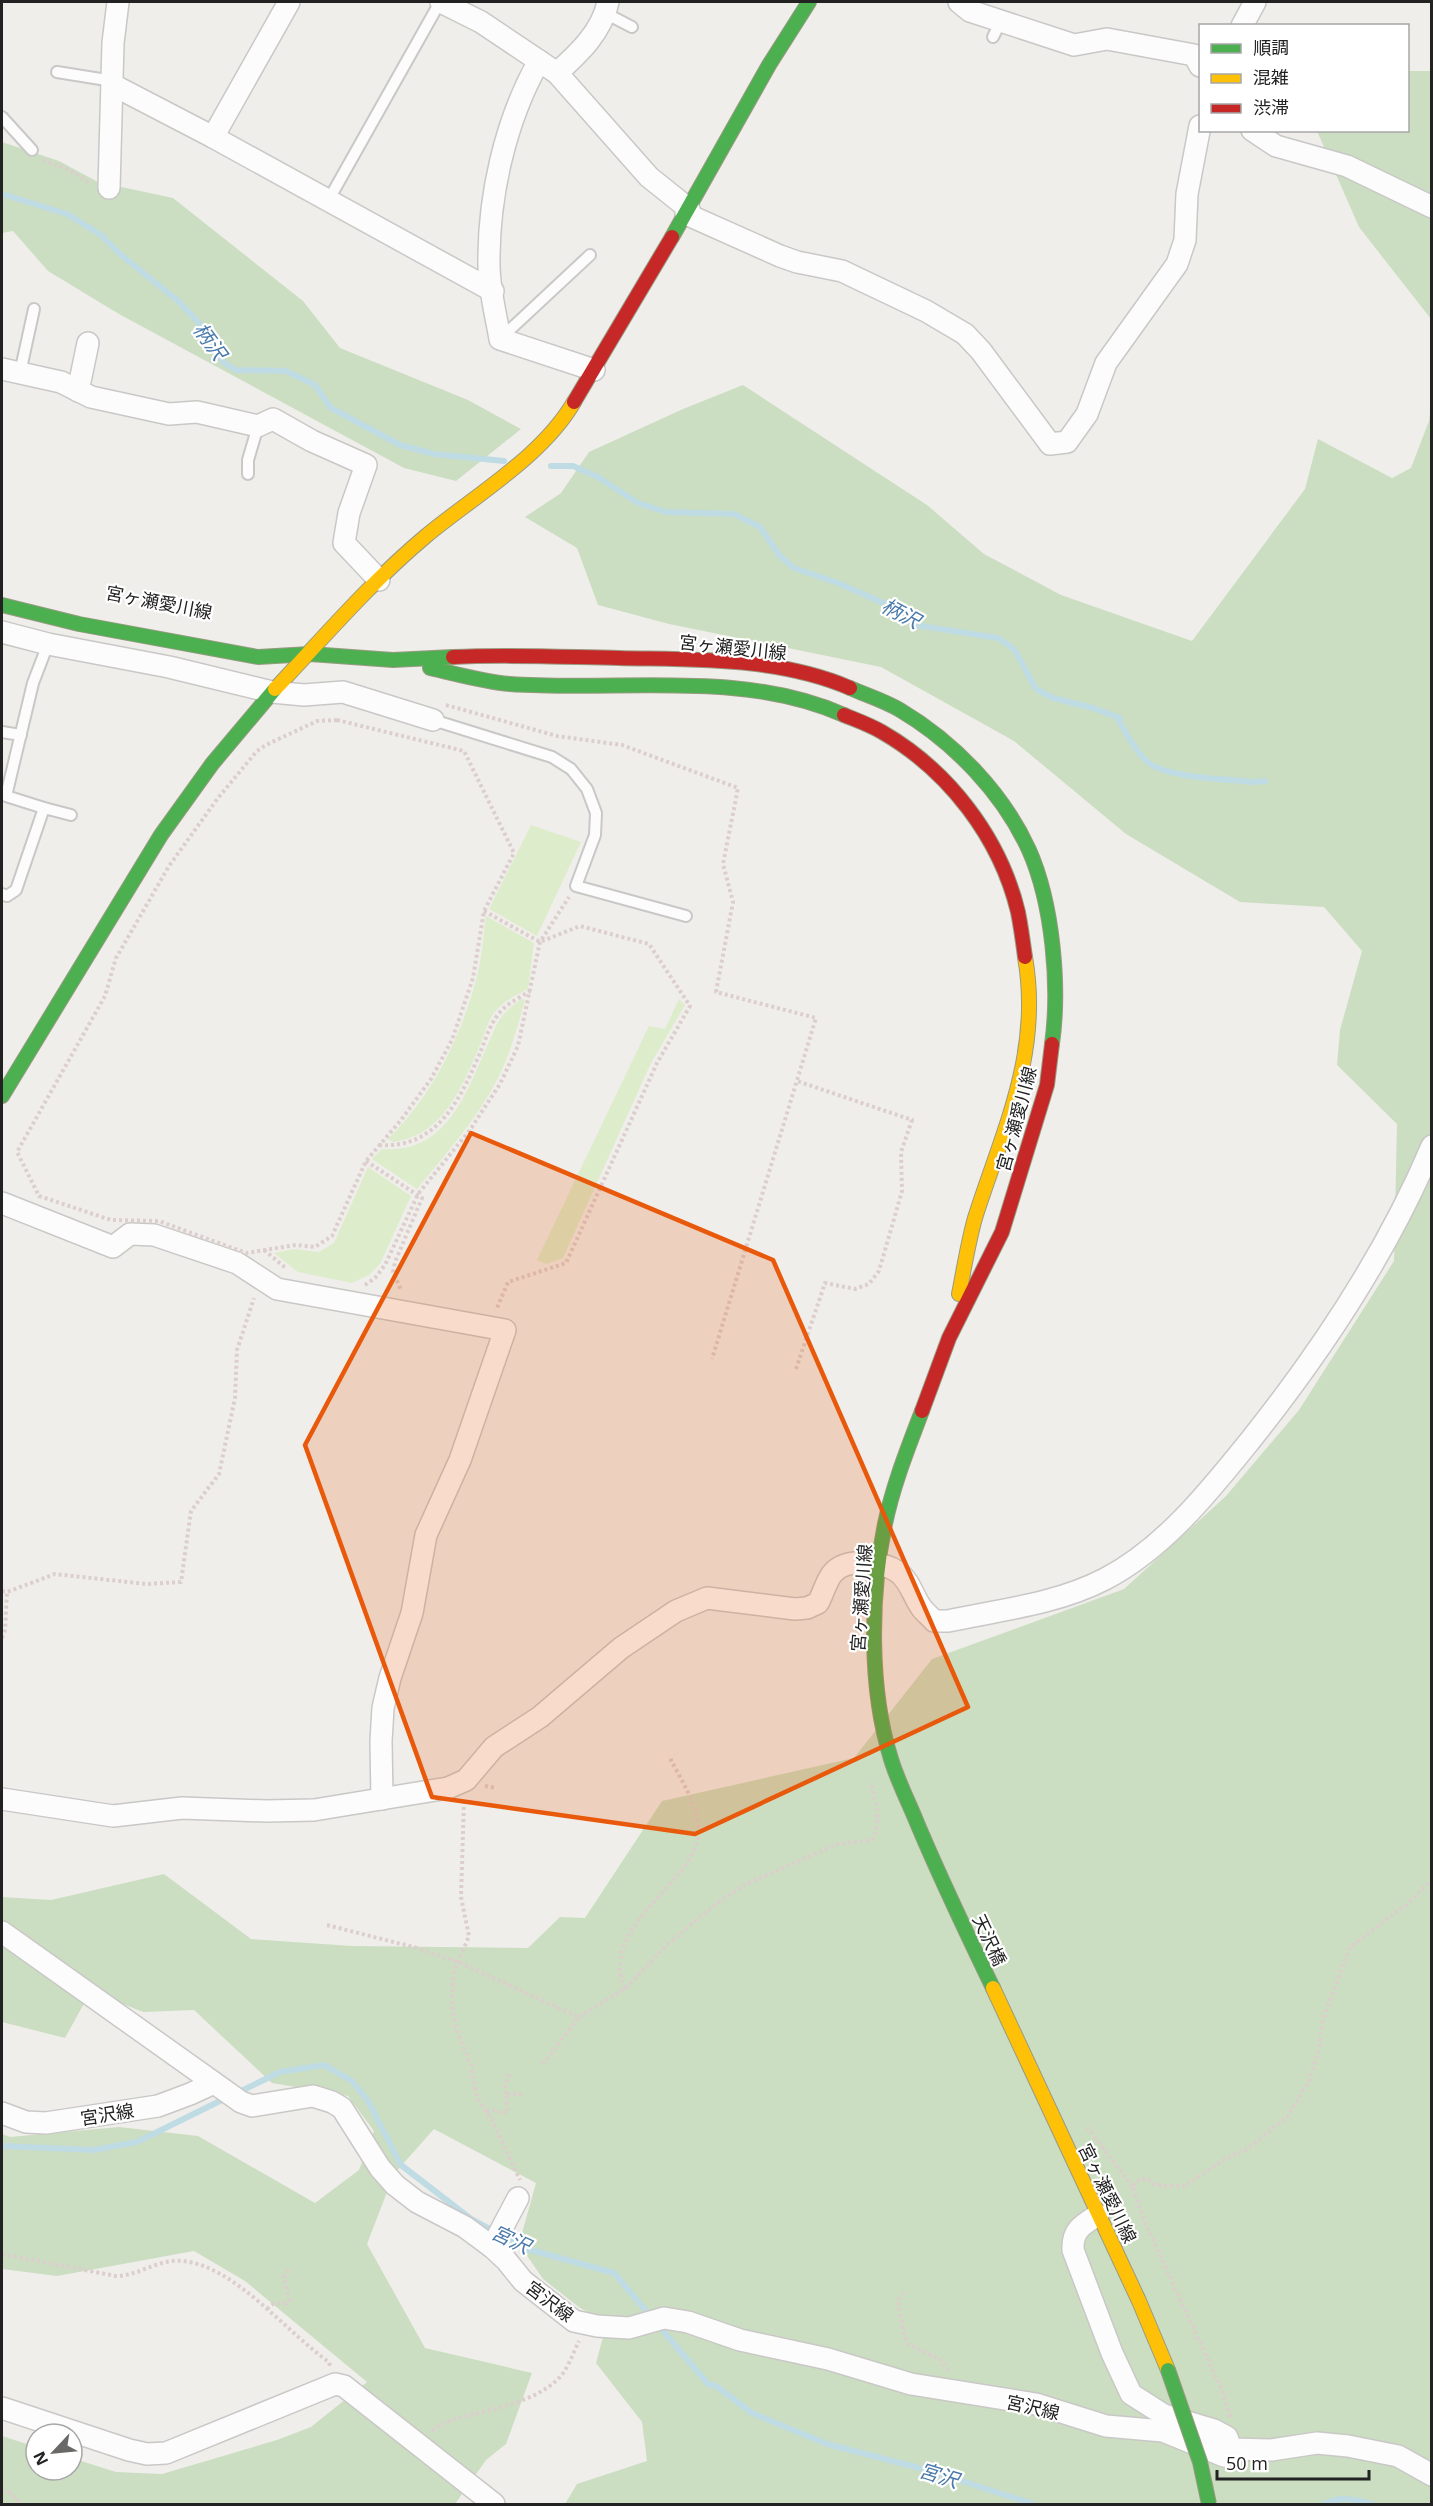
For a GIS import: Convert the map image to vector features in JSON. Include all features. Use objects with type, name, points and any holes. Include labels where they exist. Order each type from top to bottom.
[{"type":"main road","points":[[2,1096],[161,835],[212,764],[272,692],[379,580],[425,537],[513,468],[546,438],[571,408],[687,211],[769,65],[809,2]]},
{"type":"main road","name":"宮ヶ瀬愛川線","points":[[2,605],[79,624],[258,657],[310,654],[393,660],[496,655],[713,660],[778,667],[840,684],[900,710],[952,748],[998,797],[1029,851],[1046,906],[1054,964],[1055,1023],[1047,1084],[1002,1232],[949,1338],[900,1470],[885,1524],[879,1564],[874,1640],[878,1703],[891,1760],[933,1861]]},
{"type":"main road","name":"宮ヶ瀬愛川線","points":[[269,643],[310,654]]},
{"type":"main road","name":"宮ヶ瀬愛川線","points":[[393,660],[496,683],[717,687],[764,692],[810,703],[854,718],[895,738],[937,771],[973,812],[1001,858],[1018,909],[1029,970],[1028,1038],[1015,1107],[975,1221],[949,1338]]},
{"type":"main road","name":"天沢橋","points":[[933,1861],[1013,2034]]},
{"type":"main road","name":"宮ヶ瀬愛川線","points":[[1013,2034],[1139,2301],[1168,2370],[1200,2462],[1209,2505]]},
{"type":"street","points":[[109,188],[113,43],[118,2]]},
{"type":"street","points":[[213,136],[289,2]]},
{"type":"street","points":[[441,2],[481,22],[556,74],[649,177],[687,211],[780,256],[797,262],[842,271],[926,311],[965,334],[981,351],[1050,444],[1067,442],[1087,414],[1106,363],[1177,264],[1185,240],[1187,194],[1199,131]]},
{"type":"street","points":[[959,2],[997,29],[1074,45],[1107,39],[1194,55],[1199,64]]},
{"type":"street","points":[[1243,24],[1255,2]]},
{"type":"street","points":[[556,74],[584,49],[606,7]]},
{"type":"street","points":[[539,61],[523,91],[493,196],[489,267],[500,339],[594,370]]},
{"type":"street","points":[[113,83],[493,291]]},
{"type":"street","points":[[1255,132],[1276,146],[1347,166],[1431,207]]},
{"type":"street","points":[[78,391],[88,343]]},
{"type":"street","points":[[11,371],[61,382],[91,397],[169,414],[197,412],[258,426],[273,420],[312,441],[366,465],[349,513],[345,543],[379,580]]},
{"type":"street","points":[[2,632],[48,644],[169,667],[272,692],[304,695],[343,692],[435,711]]},
{"type":"street","points":[[2,1799],[113,1816],[182,1808],[314,1810],[448,1788],[462,1782],[494,1747],[540,1717],[621,1648],[676,1611],[707,1598],[795,1609],[807,1608],[819,1603],[832,1574],[840,1567],[856,1563],[879,1564],[898,1572],[912,1588],[921,1607],[934,1621],[948,1621],[1076,1593],[1107,1578],[1152,1548],[1228,1468],[1286,1395],[1353,1296],[1398,1216],[1431,1146]]},
{"type":"street","points":[[2,1203],[113,1248],[130,1234],[154,1235],[237,1263],[277,1289],[506,1330],[460,1460],[426,1535],[412,1612],[390,1678],[383,1708],[382,1799]]},
{"type":"street","points":[[2,1932],[214,2083]]},
{"type":"street","name":"宮沢線","points":[[2,2113],[26,2122],[46,2123],[158,2106],[214,2083],[252,2106],[313,2096],[342,2108],[380,2168],[395,2185],[417,2202],[465,2227],[492,2247],[523,2281],[574,2321],[629,2328],[664,2318],[688,2322],[740,2340],[828,2359],[902,2381],[946,2391],[1036,2404],[1106,2426],[1163,2431],[1224,2456],[1234,2449]]},
{"type":"street","points":[[492,2247],[518,2198]]},
{"type":"street","points":[[1098,2215],[1078,2227],[1072,2237],[1073,2250],[1131,2394],[1164,2415],[1214,2430],[1227,2438],[1234,2449],[1271,2450],[1317,2443],[1348,2446],[1398,2456],[1431,2475]]},
{"type":"street","points":[[2,2408],[147,2454],[166,2452],[335,2384],[344,2386],[494,2505]]},
{"type":"lane","points":[[328,201],[441,2]]},
{"type":"lane","points":[[606,7],[632,27]]},
{"type":"lane","points":[[57,72],[113,83]]},
{"type":"lane","points":[[2,117],[32,150]]},
{"type":"lane","points":[[500,339],[590,255]]},
{"type":"lane","points":[[11,371],[34,309]]},
{"type":"lane","points":[[248,474],[248,460],[258,426]]},
{"type":"lane","points":[[48,644],[33,683],[6,796],[71,815]]},
{"type":"lane","points":[[435,711],[552,757],[571,769],[587,789],[596,813],[595,835],[576,886],[687,916]]},
{"type":"lane","points":[[2,732],[21,735]]},
{"type":"lane","points":[[2,894],[7,896],[16,890],[45,808]]},
{"type":"path","points":[[32,150],[36,157],[69,170],[103,190],[109,188]]},
{"type":"path","points":[[435,711],[557,736],[622,745],[738,788],[723,864],[733,902],[716,992],[816,1018],[712,1359]]},
{"type":"path","points":[[337,720],[464,751],[513,853],[484,911],[473,978],[452,1040],[431,1079],[401,1120],[366,1161],[332,1236],[315,1247],[296,1245],[246,1253],[159,1221],[111,1220],[39,1196],[17,1152],[105,996],[116,958],[169,866],[218,798],[257,752],[266,745],[317,721],[337,720]]},
{"type":"path","points":[[364,1286],[375,1278],[386,1265],[418,1194],[470,1130],[500,1084],[518,1046],[540,942],[576,886]]},
{"type":"path","points":[[484,911],[540,942]]},
{"type":"path","points":[[495,1312],[508,1282],[566,1263],[657,1063],[690,1006],[649,944],[580,926],[540,942]]},
{"type":"path","points":[[379,1145],[394,1146],[411,1142],[429,1133],[446,1117],[470,1076],[498,1014],[513,1001],[531,991]]},
{"type":"path","points":[[796,1369],[825,1283],[855,1289],[869,1284],[879,1271],[902,1191],[901,1152],[912,1120],[797,1081]]},
{"type":"path","points":[[366,1161],[422,1198],[393,1272],[403,1294]]},
{"type":"path","points":[[264,1250],[288,1270]]},
{"type":"path","points":[[2,1591],[7,1592],[56,1574],[146,1584],[181,1582],[191,1511],[219,1474],[235,1398],[237,1350],[260,1280]]},
{"type":"path","points":[[2,1638],[5,1629],[7,1592]]},
{"type":"path","points":[[626,1988],[620,1977],[624,1942],[688,1860],[698,1839],[698,1821],[693,1804],[669,1756]]},
{"type":"path","points":[[543,2064],[579,2017],[626,1988],[668,1944],[712,1907],[744,1885],[838,1844],[872,1840],[877,1832],[878,1823],[871,1779]]},
{"type":"path","points":[[462,1782],[464,1793],[461,1897],[469,1936],[453,1974],[456,2027],[471,2066],[477,2097],[508,2152],[521,2183],[518,2198]]},
{"type":"path","points":[[1229,2416],[1224,2395],[1144,2220],[1132,2186],[1140,2179],[1147,2179],[1154,2184],[1165,2186],[1185,2186],[1225,2159],[1249,2148],[1288,2116],[1309,2081],[1319,2049],[1323,2019],[1350,1947],[1406,1905],[1431,1880]]},
{"type":"path","points":[[327,1925],[417,1948],[458,1962],[579,2017]]},
{"type":"path","points":[[486,2111],[508,2112],[505,2087],[510,2072]]},
{"type":"path","points":[[506,2094],[523,2092]]},
{"type":"path","points":[[2,2254],[116,2276],[127,2276],[169,2261],[194,2263],[234,2283],[267,2309],[310,2349],[329,2362],[335,2384]]},
{"type":"path","points":[[267,2309],[273,2304],[286,2303],[289,2300],[284,2277],[290,2269]]},
{"type":"path","points":[[904,2292],[898,2301],[904,2335],[908,2344],[939,2359],[950,2372],[946,2391]]},
{"type":"path","points":[[420,2447],[439,2425],[517,2403],[561,2377],[580,2337],[583,2323]]},
{"type":"path","points":[[2,2491],[10,2493],[21,2505]]},
{"type":"highlighted area","points":[[471,1133],[773,1260],[968,1707],[695,1834],[432,1797],[305,1445]]},
{"type":"green space","points":[[1409,71],[1431,71],[1431,319],[1359,227],[1317,132],[1409,132]]},
{"type":"green space","points":[[2,142],[59,161],[98,182],[173,198],[303,301],[340,348],[468,400],[521,429],[456,481],[404,468],[119,314],[48,271],[13,231],[2,233]]},
{"type":"green space","points":[[743,385],[927,505],[984,554],[1061,595],[1192,641],[1305,489],[1318,439],[1392,478],[1411,468],[1429,421],[1431,405],[1431,2504],[565,2504],[577,2484],[647,2461],[642,2422],[596,2363],[607,2322],[580,2308],[543,2279],[519,2244],[536,2183],[434,2129],[394,2174],[367,2244],[425,2348],[532,2373],[506,2444],[486,2460],[455,2504],[2,2504],[2,2436],[24,2443],[24,2482],[84,2482],[84,2462],[116,2472],[162,2474],[277,2440],[311,2427],[367,2382],[245,2281],[194,2251],[57,2276],[2,2269],[2,2134],[10,2137],[119,2127],[198,2136],[315,2203],[359,2170],[374,2131],[348,2096],[272,2083],[194,2010],[143,2012],[91,1991],[65,2038],[2,2022],[2,1897],[51,1900],[164,1874],[251,1939],[352,1946],[528,1948],[560,1917],[585,1918],[662,1801],[854,1758],[932,1659],[1124,1589],[1226,1496],[1299,1410],[1394,1261],[1397,1124],[1337,1065],[1340,1030],[1362,951],[1324,907],[1240,902],[1126,834],[1014,741],[881,667],[669,624],[598,605],[577,548],[525,517],[561,493],[589,452],[683,409]]},
{"type":"green space","points":[[531,825],[581,842],[537,936],[489,909]]},
{"type":"green space","points":[[486,916],[534,943],[528,989],[505,1002],[494,1013],[459,1091],[439,1119],[426,1130],[411,1138],[393,1142],[388,1139],[404,1122],[431,1085],[462,1024],[478,972]]},
{"type":"green space","points":[[521,999],[525,1000],[516,1031],[496,1082],[469,1124],[417,1189],[372,1159],[382,1149],[404,1148],[423,1142],[438,1131],[462,1100],[498,1022]]},
{"type":"green space","points":[[679,999],[685,1005],[651,1063],[563,1258],[546,1264],[537,1260],[649,1026],[665,1029]]},
{"type":"green space","points":[[368,1167],[411,1196],[380,1264],[369,1275],[352,1283],[298,1272],[274,1253],[294,1249],[319,1252],[334,1243]]},
{"type":"waterway","name":"柄沢","points":[[2,194],[67,214],[101,235],[121,255],[177,300],[199,323],[224,363],[236,370],[286,371],[315,385],[331,408],[400,445],[434,454],[504,461]]},
{"type":"waterway","name":"柄沢","points":[[551,466],[573,466],[598,477],[638,503],[666,512],[734,514],[760,527],[780,556],[794,568],[838,583],[888,605],[915,625],[998,638],[1014,649],[1036,689],[1053,698],[1093,708],[1120,718],[1117,717],[1135,747],[1149,763],[1158,768],[1198,777],[1265,781]]},
{"type":"waterway","name":"宮沢","points":[[237,2093],[280,2072],[324,2065],[352,2081],[368,2101],[401,2165],[471,2219],[527,2249],[614,2273],[708,2384],[716,2386],[752,2413],[827,2444],[931,2471],[1033,2504]]},
{"type":"waterway","name":"宮沢","points":[[2,2146],[94,2150],[137,2142],[228,2097]]},
{"type":"waterway","name":"宮沢","points":[[1324,2504],[1348,2499],[1372,2504]]},
{"type":"traffic: fast","points":[[672,237],[769,65],[809,2]]},
{"type":"traffic: fast","points":[[2,605],[79,624],[258,657],[310,654],[393,660],[453,657]]},
{"type":"traffic: fast","points":[[430,668],[480,680],[510,684],[722,687],[763,692],[804,701],[844,715]]},
{"type":"traffic: fast","points":[[850,688],[894,707],[939,737],[958,753],[991,789],[1018,829],[1037,872],[1049,920],[1055,972],[1052,1044]]},
{"type":"traffic: fast","points":[[2,1096],[161,835],[212,764],[275,689]]},
{"type":"traffic: fast","points":[[922,1411],[901,1467],[885,1524],[877,1581],[875,1673],[884,1732],[899,1781],[943,1883],[993,1988]]},
{"type":"traffic: fast","points":[[1168,2370],[1200,2462],[1209,2504]]},
{"type":"traffic: slow","points":[[275,689],[386,572],[426,536],[526,458],[544,441],[574,402]]},
{"type":"traffic: slow","points":[[959,1294],[975,1218],[1008,1122],[1024,1059],[1029,992],[1025,957]]},
{"type":"traffic: slow","points":[[993,1988],[1139,2301],[1168,2370]]},
{"type":"traffic: jam","points":[[574,402],[672,237]]},
{"type":"traffic: jam","points":[[453,657],[536,656],[736,662],[794,671],[850,688]]},
{"type":"traffic: jam","points":[[844,715],[877,729],[906,748],[929,766],[968,808],[984,832],[1010,884],[1018,912],[1025,957]]},
{"type":"traffic: jam","points":[[922,1411],[949,1338],[1002,1232],[1047,1085],[1052,1044]]}]
